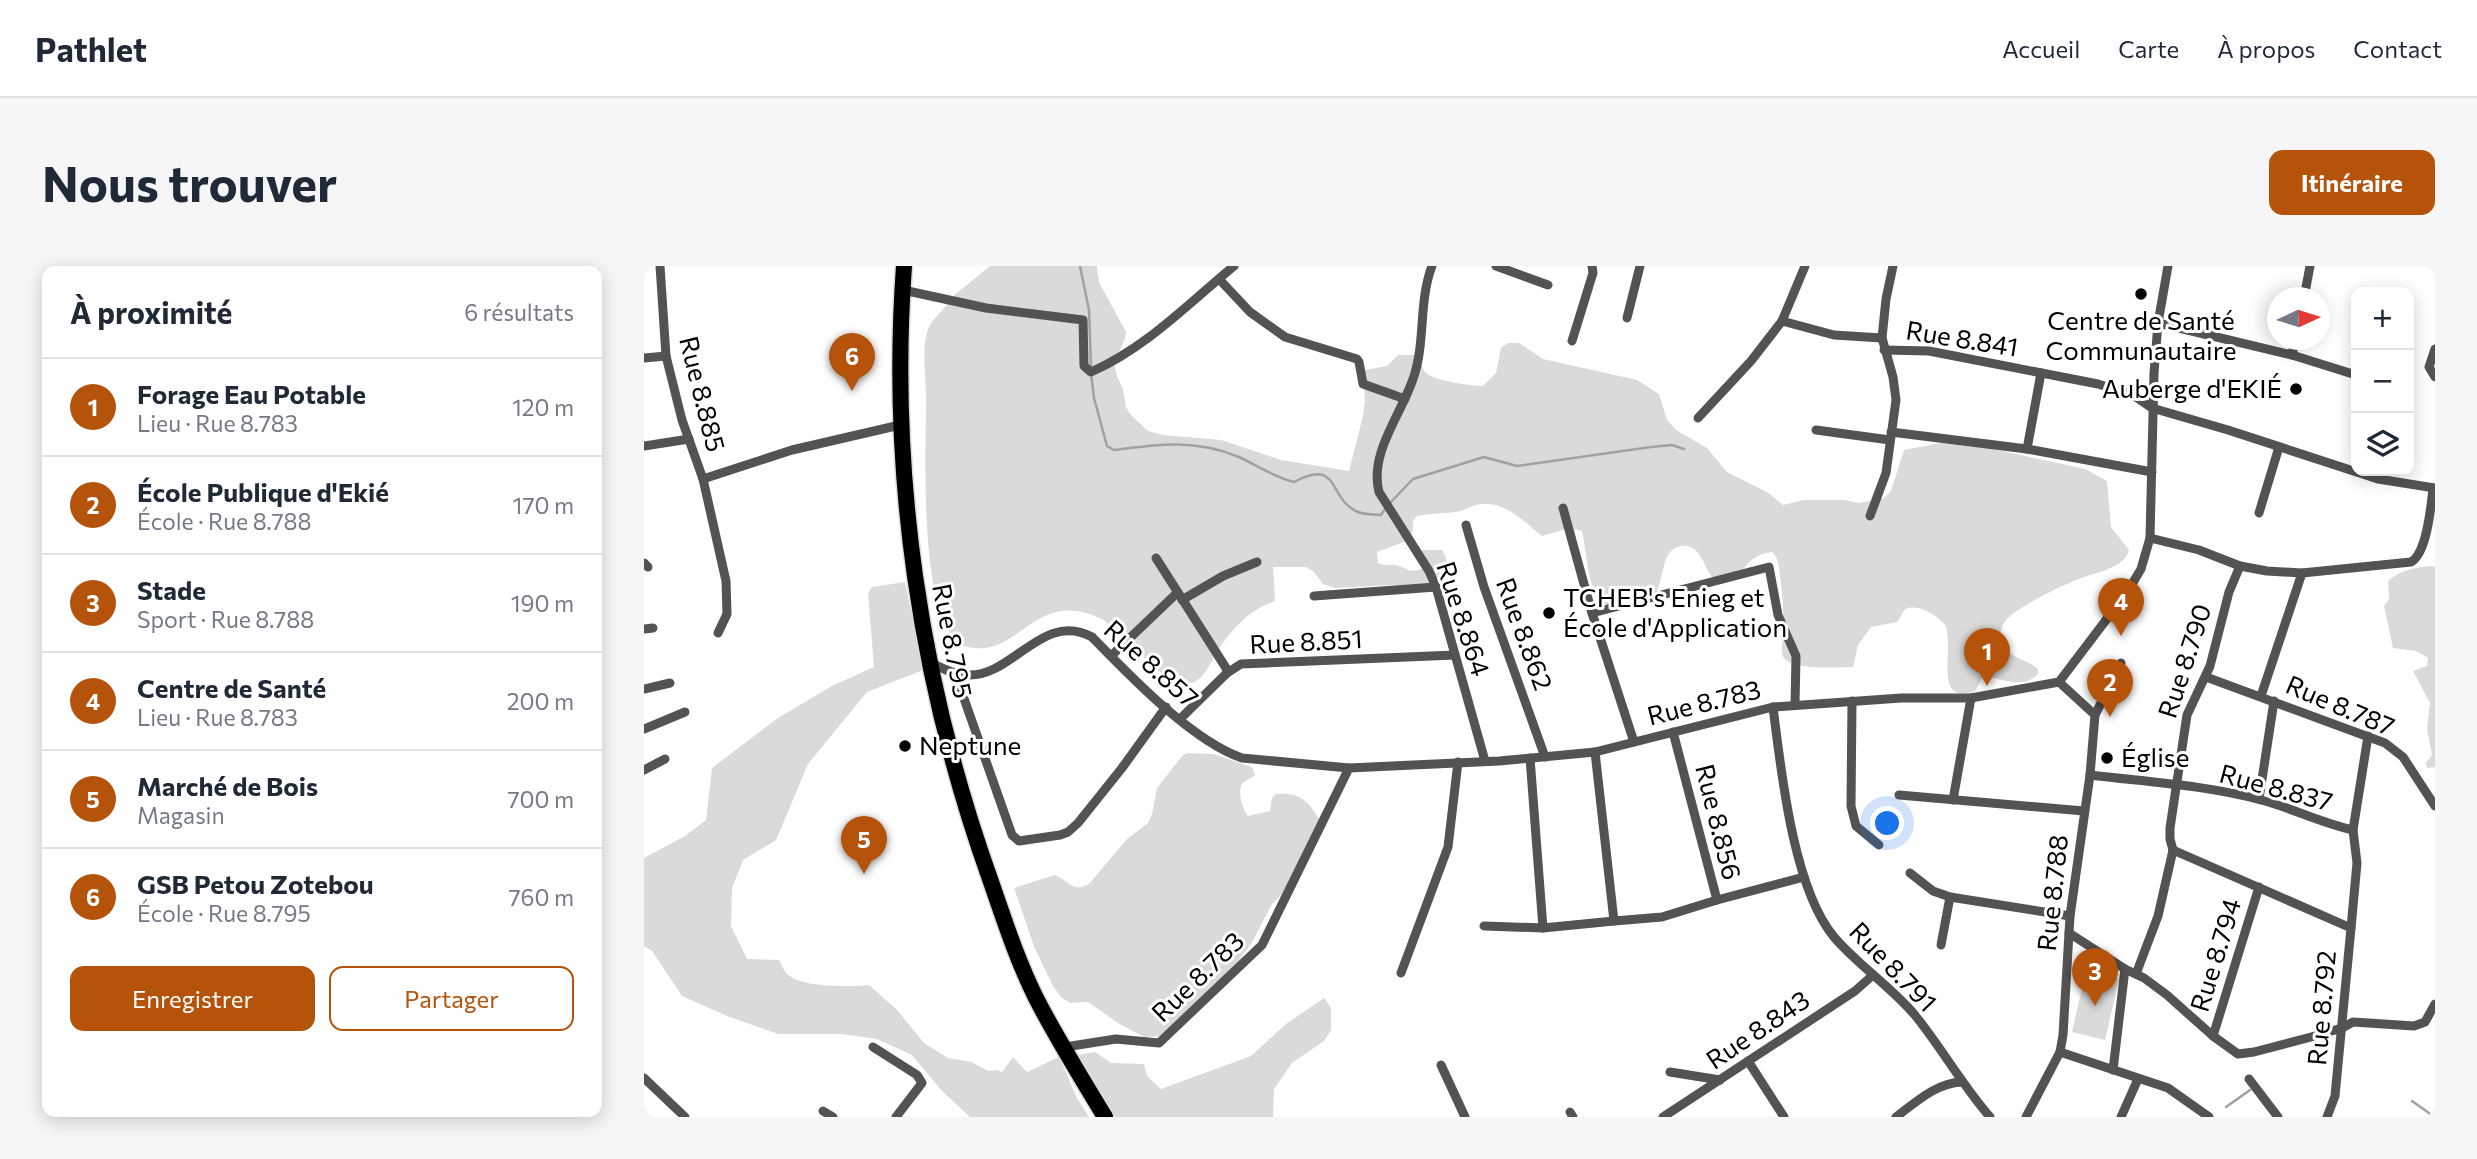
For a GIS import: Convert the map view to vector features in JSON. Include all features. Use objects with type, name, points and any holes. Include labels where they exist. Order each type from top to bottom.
[{"type":"highway","name":"Rue 8.795","points":[[904,266],[900,425],[906,506],[929,662],[969,820],[1016,953],[1037,998],[1105,1117]]},
{"type":"street","name":"Rue 8.885","points":[[660,266],[666,356],[703,480],[792,450],[900,425]]},
{"type":"street","points":[[903,290],[986,309],[1083,320],[1084,366],[1091,372],[1132,350],[1234,266]]},
{"type":"street","points":[[1219,279],[1250,312],[1285,337],[1357,359],[1363,384],[1405,399],[1414,378],[1420,350],[1421,316],[1432,266]]},
{"type":"street","points":[[1496,266],[1548,285]]},
{"type":"street","points":[[1572,341],[1593,273],[1592,266]]},
{"type":"street","points":[[1626,318],[1640,266]]},
{"type":"street","points":[[1698,418],[1751,361],[1782,321],[1805,266]]},
{"type":"street","points":[[1870,516],[1886,474],[1896,400],[1893,377],[1882,338],[1893,266]]},
{"type":"street","points":[[2120,663],[2095,715],[2059,682],[2128,591],[2141,569],[2151,538],[2152,408],[2158,323],[2168,266]]},
{"type":"street","points":[[2306,287],[2311,266]]},
{"type":"street","points":[[1782,321],[1834,335],[1882,338]]},
{"type":"street","points":[[2158,323],[2291,355],[2351,373]]},
{"type":"street","points":[[2435,349],[2429,367],[2435,377]]},
{"type":"street","name":"Rue 8.841","points":[[1884,350],[1929,351],[2041,373],[2133,395],[2152,408],[2378,480],[2434,488]]},
{"type":"street","points":[[2291,355],[2292,350]]},
{"type":"street","points":[[644,358],[666,356]]},
{"type":"street","points":[[2028,449],[2041,373]]},
{"type":"street","name":"Rue 8.864","points":[[1405,399],[1376,468],[1379,492],[1429,571],[1436,587],[1485,761]]},
{"type":"street","points":[[1816,430],[2028,449],[2152,472]]},
{"type":"street","points":[[644,446],[689,439]]},
{"type":"street","points":[[2259,513],[2279,447]]},
{"type":"street","points":[[703,480],[726,581],[727,614],[718,634]]},
{"type":"street","points":[[2151,538],[2199,550],[2241,566],[2267,571],[2302,573],[2411,562],[2418,558],[2432,515],[2434,488]]},
{"type":"street","points":[[1563,508],[1592,613],[1634,742]]},
{"type":"street","name":"Rue 8.862","points":[[1466,525],[1484,587],[1545,757]]},
{"type":"street","points":[[1156,558],[1227,673]]},
{"type":"street","points":[[1111,656],[1179,596],[1257,562]]},
{"type":"street","name":"Rue 8.790","points":[[2136,974],[2158,916],[2173,849],[2170,828],[2187,715],[2206,677],[2229,592],[2241,566]]},
{"type":"street","points":[[1592,613],[1768,567],[1778,615],[1796,656],[1796,705]]},
{"type":"street","points":[[2261,696],[2302,573]]},
{"type":"street","points":[[1314,596],[1436,587]]},
{"type":"street","name":"Rue 8.857","points":[[929,662],[968,676],[986,673],[1052,633],[1081,631],[1091,637],[1180,719],[1221,748],[1242,758],[1349,768]]},
{"type":"street","name":"Rue 8.851","points":[[1180,719],[1227,673],[1241,664],[1455,655]]},
{"type":"street","points":[[955,673],[1012,835],[1019,841],[1060,835],[1078,823],[1166,707]]},
{"type":"street","name":"Rue 8.787","points":[[2206,677],[2385,743],[2403,757],[2435,806]]},
{"type":"street","name":"Rue 8.783","points":[[1065,1047],[1116,1039],[1159,1043],[1262,945],[1349,768],[1595,752],[1773,707],[1901,698],[1971,698],[2059,682]]},
{"type":"street","points":[[644,688],[670,684]]},
{"type":"street","points":[[1953,800],[1971,698]]},
{"type":"street","points":[[1853,701],[1851,806],[1856,826],[1879,845]]},
{"type":"street","points":[[2259,799],[2274,701]]},
{"type":"street","name":"Rue 8.791","points":[[1773,707],[1782,782],[1804,877],[1826,926],[1915,1016],[1990,1117]]},
{"type":"street","points":[[644,729],[685,712]]},
{"type":"street","name":"Rue 8.788","points":[[2026,1117],[2060,1052],[2063,1035],[2070,916],[2090,775],[2095,715]]},
{"type":"street","name":"Rue 8.856","points":[[1484,926],[1543,928],[1662,917],[1717,900],[1673,732]]},
{"type":"street","points":[[2353,830],[2368,736]]},
{"type":"street","points":[[1595,752],[1615,921]]},
{"type":"street","points":[[1530,758],[1543,928]]},
{"type":"street","points":[[644,770],[665,759]]},
{"type":"street","points":[[1401,972],[1448,847],[1458,762]]},
{"type":"street","name":"Rue 8.837","points":[[2090,775],[2176,785],[2259,799],[2337,827],[2353,830],[2357,863],[2351,928]]},
{"type":"street","points":[[1899,795],[2084,811]]},
{"type":"street","name":"Rue 8.792","points":[[2173,849],[2351,928],[2335,1096],[2327,1117]]},
{"type":"street","points":[[1910,873],[1933,891],[1950,897],[2070,916]]},
{"type":"street","points":[[1717,900],[1804,877]]},
{"type":"street","name":"Rue 8.794","points":[[2213,1036],[2259,887]]},
{"type":"street","points":[[1941,945],[1950,897]]},
{"type":"street","points":[[2069,933],[2167,995],[2213,1036],[2238,1054],[2342,1028],[2353,1022],[2414,1026],[2425,1022],[2435,1004]]},
{"type":"street","points":[[2113,1070],[2125,969]]},
{"type":"street","name":"Rue 8.843","points":[[1663,1117],[1855,991],[1873,975]]},
{"type":"street","points":[[873,1047],[917,1075],[922,1083],[896,1117]]},
{"type":"street","points":[[2060,1052],[2168,1088],[2209,1117]]},
{"type":"street","points":[[1748,1061],[1784,1117]]},
{"type":"street","points":[[1441,1065],[1465,1117]]},
{"type":"street","points":[[1670,1072],[1720,1080]]},
{"type":"street","points":[[644,1078],[685,1117]]},
{"type":"street","points":[[2121,1117],[2138,1079]]},
{"type":"street","points":[[2249,1079],[2278,1117]]},
{"type":"street","points":[[1896,1117],[1931,1091],[1962,1082]]},
{"type":"street","points":[[823,1111],[833,1117]]},
{"type":"shaded area","points":[[990,266],[1097,266],[1099,282],[1126,332],[1114,363],[1126,407],[1148,431],[1163,435],[1221,440],[1281,460],[1349,471],[1363,416],[1365,370],[1387,366],[1398,355],[1413,355],[1420,358],[1425,371],[1431,376],[1483,386],[1496,373],[1501,348],[1508,343],[1519,343],[1543,359],[1637,380],[1659,394],[1667,420],[1676,430],[1707,448],[1727,472],[1767,492],[1783,505],[1804,500],[1844,500],[1859,503],[1884,498],[1891,491],[1904,450],[1946,442],[1984,447],[2085,469],[2107,481],[2111,527],[2129,550],[2115,566],[2052,591],[2012,614],[2005,621],[2001,638],[2005,649],[2038,669],[2038,674],[2025,682],[1983,677],[1975,691],[1964,694],[1956,692],[1948,680],[1946,626],[1922,609],[1906,609],[1897,622],[1871,627],[1858,645],[1853,667],[1797,665],[1784,658],[1782,653],[1782,591],[1778,563],[1772,552],[1756,557],[1735,577],[1722,584],[1713,578],[1693,548],[1681,546],[1672,550],[1667,558],[1657,591],[1651,600],[1642,607],[1627,610],[1613,608],[1603,603],[1591,582],[1582,531],[1570,528],[1542,536],[1504,508],[1486,504],[1456,512],[1417,516],[1413,521],[1412,539],[1377,552],[1378,563],[1415,570],[1424,568],[1421,552],[1423,550],[1442,550],[1448,570],[1444,584],[1440,587],[1393,585],[1335,588],[1323,584],[1314,572],[1306,567],[1273,567],[1275,601],[1244,619],[1220,647],[1204,674],[1188,684],[1177,684],[1167,679],[1104,620],[1080,612],[1061,611],[1044,616],[1002,643],[986,648],[968,647],[952,635],[940,611],[932,577],[926,498],[924,350],[929,327],[951,298]]},
{"type":"shaded area","points":[[2435,567],[2435,767],[2427,768],[2426,763],[2432,755],[2427,729],[2430,703],[2413,671],[2427,666],[2428,658],[2416,651],[2393,648],[2384,606],[2389,599],[2388,581],[2408,570]]},
{"type":"shaded area","points":[[905,582],[923,670],[867,692],[808,764],[776,840],[743,860],[732,888],[731,926],[747,959],[779,960],[787,974],[803,982],[839,986],[869,985],[897,1010],[924,1043],[948,1058],[972,1062],[988,1071],[1002,1072],[1013,1057],[1027,1072],[1059,1057],[1077,1098],[1089,1117],[970,1117],[942,1091],[912,1055],[877,1039],[841,1034],[778,1034],[727,1016],[682,996],[652,951],[644,946],[644,858],[685,836],[706,820],[712,768],[778,718],[832,686],[874,667],[868,593],[872,587]]},
{"type":"shaded area","points":[[1187,753],[1213,754],[1252,767],[1255,775],[1243,783],[1240,789],[1244,810],[1248,816],[1270,811],[1272,798],[1276,794],[1291,794],[1311,807],[1319,819],[1283,893],[1272,904],[1251,944],[1219,987],[1164,1036],[1144,1037],[1088,1002],[1070,1003],[1061,997],[1035,949],[1014,888],[1055,875],[1076,887],[1090,883],[1127,839],[1148,823],[1157,788]]},
{"type":"shaded area","points":[[2086,971],[2119,979],[2105,1040],[2072,1032]]},
{"type":"shaded area","points":[[1324,998],[1331,1008],[1331,1030],[1324,1041],[1292,1063],[1274,1089],[1273,1117],[1115,1117],[1078,1055],[1095,1052],[1111,1063],[1144,1064],[1147,1076],[1161,1089],[1251,1056],[1286,1024]]},
{"type":"waterway","points":[[1080,266],[1089,310],[1091,366]]},
{"type":"waterway","points":[[1091,373],[1094,398],[1107,446],[1114,450],[1177,444],[1208,447],[1239,457],[1294,482],[1319,474],[1327,477],[1348,506],[1361,513],[1381,515],[1385,509]]},
{"type":"waterway","points":[[1389,504],[1413,479],[1484,457],[1517,466],[1651,447],[1672,445],[1684,449]]},
{"type":"waterway","points":[[2226,1107],[2250,1090]]},
{"type":"waterway","points":[[2412,1101],[2431,1117]]},
{"type":"place","name":"Centre de Santé Communautaire","points":[[2141,294]]},
{"type":"place","name":"Auberge d'EKIÉ","points":[[2296,389]]},
{"type":"place","name":"GSB Petou Zotebou","points":[[852,391]]},
{"type":"place","name":"TCHEB's Enieg et École d'Application","points":[[1549,613]]},
{"type":"place","name":"Centre de Santé","points":[[2121,636]]},
{"type":"place","name":"Forage Eau Potable","points":[[1987,686]]},
{"type":"place","name":"École Publique d'Ekié","points":[[2110,717]]},
{"type":"place","name":"Neptune","points":[[905,746]]},
{"type":"place","name":"Église","points":[[2107,758]]},
{"type":"place","name":"Marché de Bois","points":[[864,874]]},
{"type":"place","name":"Stade","points":[[2095,1006]]}]
